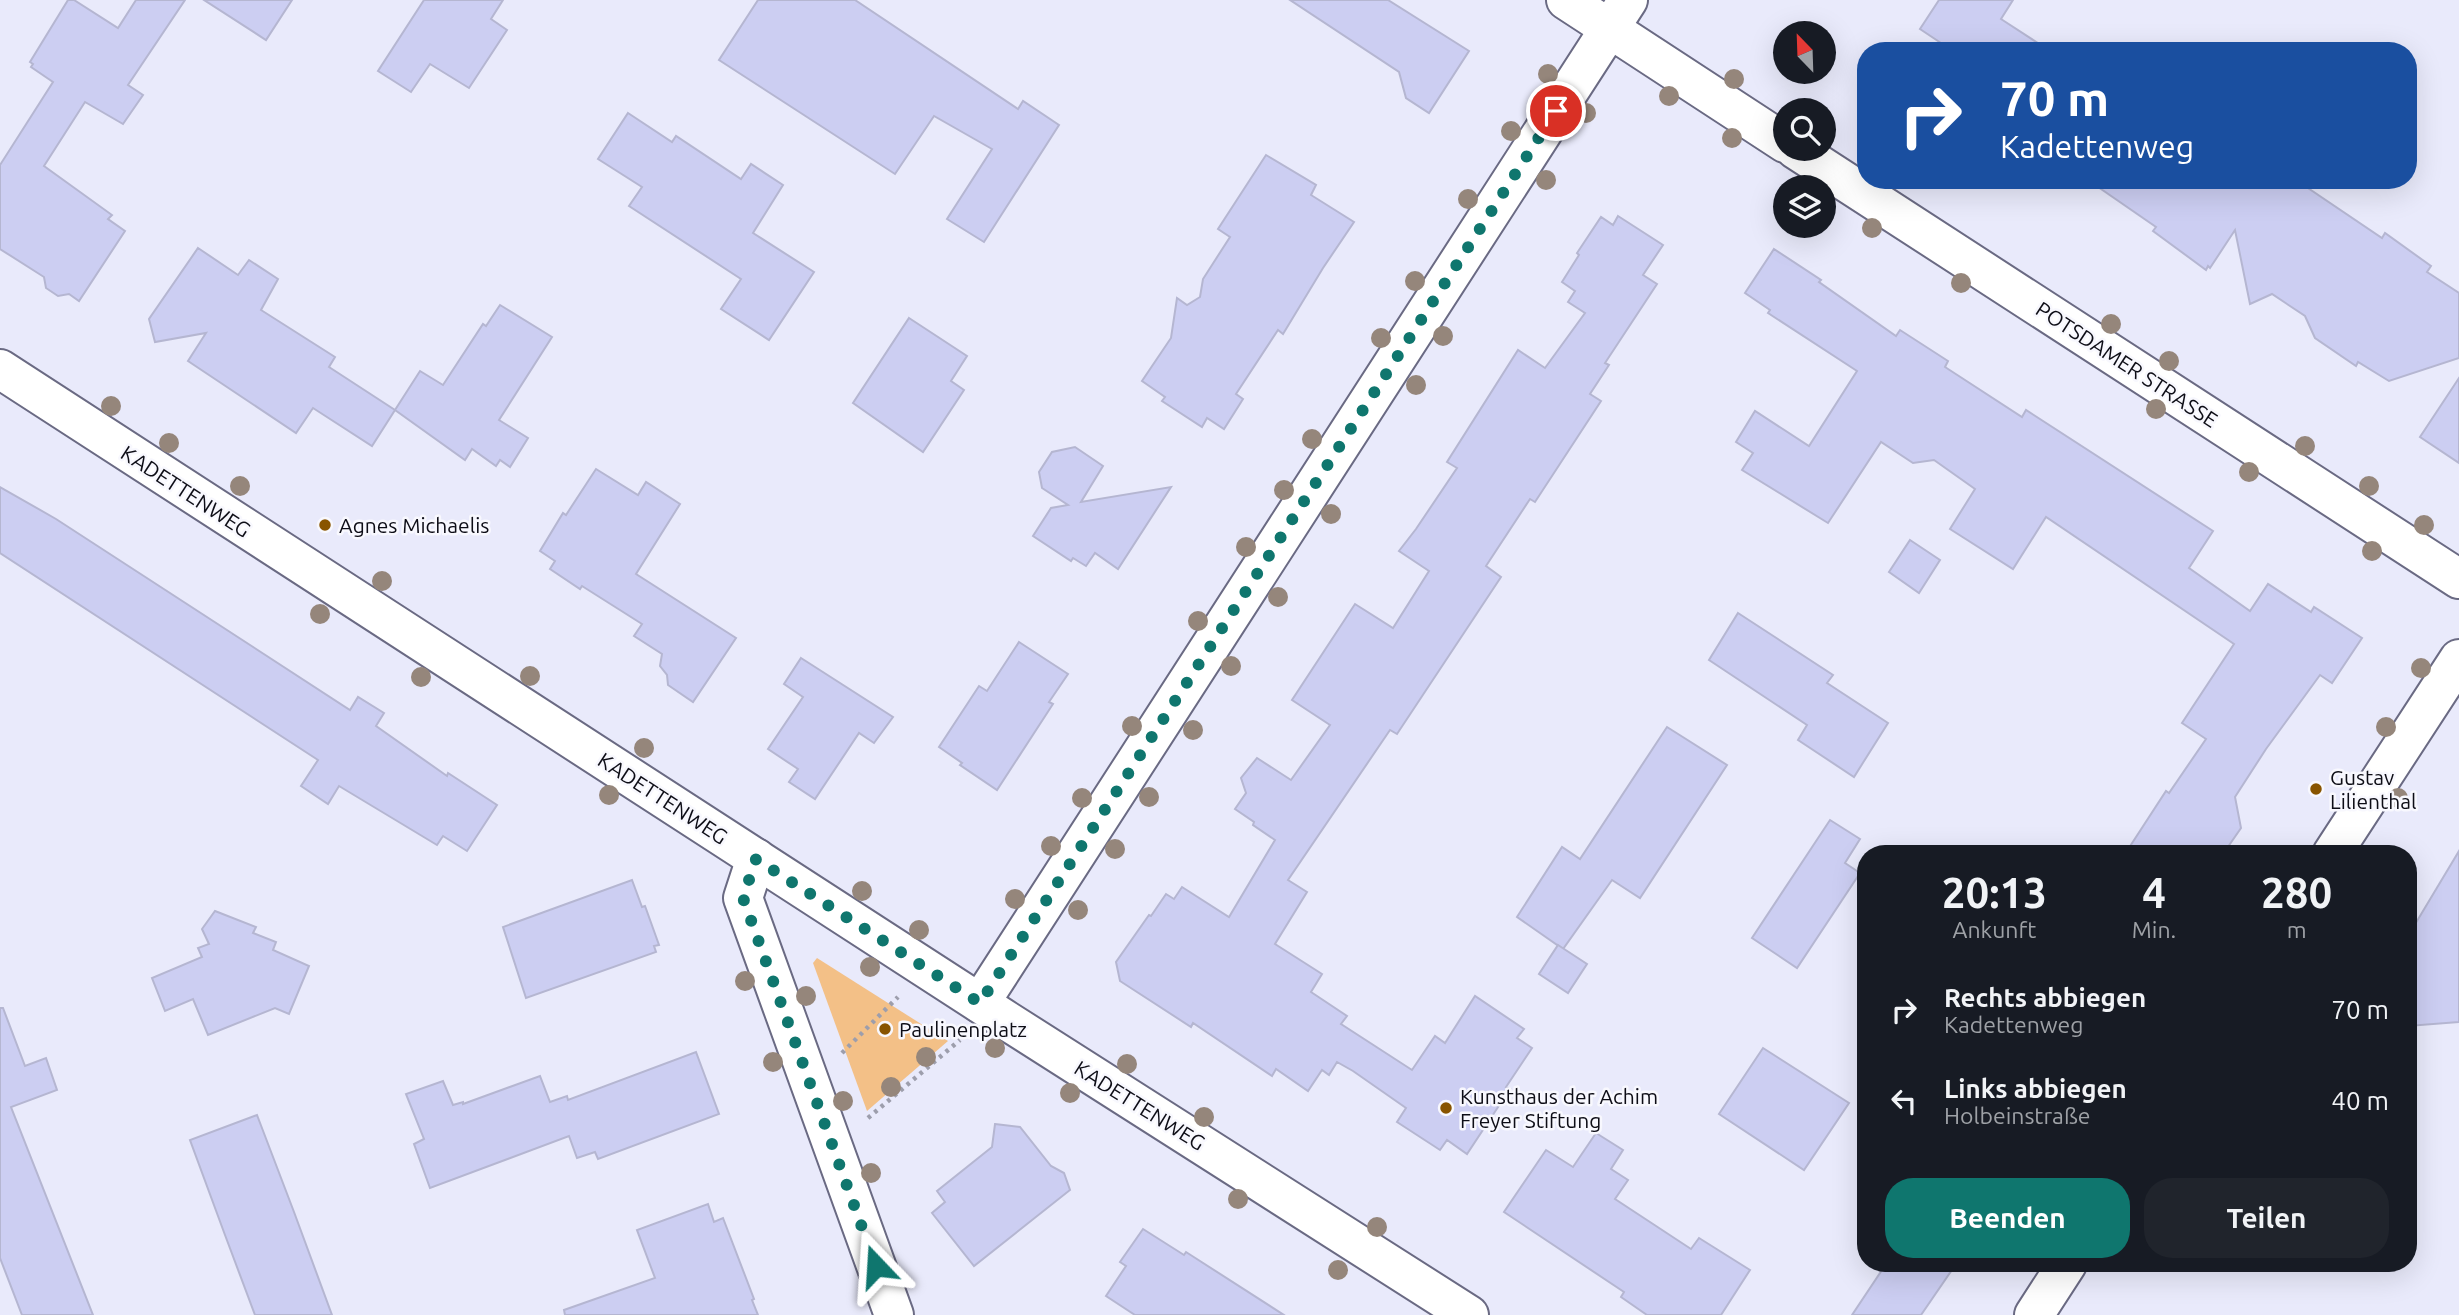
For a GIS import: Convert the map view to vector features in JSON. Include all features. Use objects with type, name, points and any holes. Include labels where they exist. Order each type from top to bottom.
[{"type":"street","points":[[1566,0],[1618,14],[1773,134]]},
{"type":"street","points":[[980,1003],[1618,14]]},
{"type":"street","name":"POTSDAMER STRASSE","points":[[1813,161],[2459,579]]},
{"type":"street","name":"KADETTENWEG","points":[[0,369],[756,859],[1469,1315]]},
{"type":"street","points":[[2338,845],[2459,659]]},
{"type":"street","points":[[756,859],[743,898],[894,1315]]},
{"type":"street","points":[[2034,1315],[2062,1272]]},
{"type":"path","points":[[839,1056],[898,997]]},
{"type":"path","points":[[863,1122],[960,1040]]},
{"type":"shaded area","points":[[817,958],[948,1041],[867,1111],[813,963]]},
{"type":"building","points":[[68,0],[74,0],[118,28],[136,0],[185,0],[128,85],[143,95],[123,124],[85,102],[44,166],[112,215],[108,219],[125,231],[79,301],[69,294],[58,296],[46,288],[44,277],[0,249],[0,165],[53,82],[31,67],[33,64],[30,62]]},
{"type":"building","points":[[204,0],[292,0],[266,40]]},
{"type":"building","points":[[424,0],[503,0],[491,19],[507,30],[469,88],[430,64],[411,92],[378,71]]},
{"type":"building","points":[[758,0],[855,0],[1018,109],[1023,101],[1059,125],[984,242],[947,219],[992,149],[934,116],[895,174],[719,60]]},
{"type":"building","points":[[1290,0],[1388,0],[1469,51],[1429,113],[1406,98],[1399,72]]},
{"type":"building","points":[[1939,0],[2013,0],[2001,19],[2036,42],[1940,42],[1920,29]]},
{"type":"building","points":[[628,113],[672,142],[676,136],[741,179],[751,164],[783,185],[753,233],[814,272],[769,340],[721,309],[741,279],[629,206],[642,187],[598,159]]},
{"type":"building","points":[[1266,155],[1316,185],[1311,195],[1354,222],[1283,334],[1278,330],[1236,394],[1243,399],[1224,429],[1207,418],[1202,427],[1162,401],[1165,397],[1142,381],[1171,338],[1177,298],[1187,305],[1200,297],[1203,279],[1230,237],[1218,229]]},
{"type":"building","points":[[2101,189],[2309,189],[2382,238],[2385,233],[2431,266],[2427,272],[2459,293],[2459,358],[2389,381],[2358,362],[2356,366],[2315,338],[2305,316],[2272,294],[2250,304],[2235,230],[2206,270],[2153,231],[2156,227]]},
{"type":"building","points":[[1618,216],[1663,245],[1643,275],[1657,284],[1605,363],[1609,365],[1590,394],[1601,401],[1535,502],[1530,499],[1486,566],[1501,577],[1397,734],[1390,730],[1288,880],[1307,892],[1275,944],[1322,974],[1311,992],[1347,1016],[1341,1024],[1412,1070],[1435,1036],[1445,1043],[1475,996],[1524,1029],[1517,1038],[1532,1048],[1506,1087],[1510,1089],[1467,1154],[1447,1140],[1440,1150],[1397,1122],[1406,1108],[1353,1071],[1337,1062],[1329,1075],[1322,1070],[1308,1091],[1276,1069],[1272,1076],[1193,1023],[1191,1027],[1120,981],[1116,962],[1166,894],[1174,899],[1182,887],[1229,917],[1275,840],[1235,809],[1246,793],[1241,778],[1257,758],[1291,780],[1330,725],[1292,700],[1355,604],[1393,628],[1429,571],[1399,551],[1457,468],[1447,462],[1518,350],[1545,368],[1585,313],[1568,302],[1575,291],[1562,282],[1601,217],[1613,225]]},
{"type":"building","points":[[198,248],[238,275],[249,260],[278,279],[261,310],[335,357],[329,367],[395,410],[372,446],[313,408],[296,433],[188,361],[206,333],[155,342],[149,319]]},
{"type":"building","points":[[1774,249],[1896,336],[1900,330],[1948,361],[1945,367],[2022,417],[2026,410],[2213,531],[2189,568],[2250,611],[2268,584],[2311,612],[2314,607],[2362,638],[2332,683],[2320,675],[2235,797],[2241,828],[2229,845],[2131,845],[2166,791],[2169,793],[2206,739],[2182,723],[2234,644],[2046,517],[2013,569],[1950,529],[1975,489],[1934,460],[1913,463],[1881,442],[1828,523],[1742,470],[1753,453],[1736,442],[1755,411],[1809,446],[1857,371],[1768,313],[1770,310],[1745,293]]},
{"type":"building","points":[[500,305],[552,337],[499,420],[528,438],[510,467],[500,460],[496,466],[472,449],[465,460],[395,410],[420,371],[443,385],[483,324],[486,326]]},
{"type":"building","points":[[909,318],[967,356],[951,381],[964,390],[923,452],[853,403]]},
{"type":"building","points":[[2459,378],[2459,463],[2420,437]]},
{"type":"building","points":[[1075,447],[1103,466],[1081,502],[1171,487],[1118,569],[1095,553],[1086,566],[1073,558],[1071,561],[1033,536],[1051,508],[1068,505],[1042,488],[1039,472],[1052,452]]},
{"type":"building","points":[[596,469],[638,495],[646,482],[680,504],[636,574],[736,638],[693,702],[668,685],[667,675],[660,666],[662,654],[634,636],[642,624],[550,569],[555,561],[540,551],[563,513],[566,515]]},
{"type":"building","points":[[0,487],[56,519],[350,710],[358,697],[384,713],[376,726],[447,776],[448,773],[497,805],[467,851],[443,836],[437,845],[339,786],[328,804],[301,786],[318,760],[0,553]]},
{"type":"building","points":[[1910,540],[1940,560],[1919,593],[1889,572]]},
{"type":"building","points":[[1738,613],[1833,675],[1827,683],[1888,723],[1854,777],[1798,740],[1807,725],[1709,660]]},
{"type":"building","points":[[1019,642],[1068,674],[1049,702],[1053,704],[997,790],[939,747],[979,686],[987,691]]},
{"type":"building","points":[[801,658],[893,717],[874,743],[859,733],[815,799],[789,782],[798,769],[768,749],[803,697],[784,684]]},
{"type":"building","points":[[1667,727],[1727,765],[1640,898],[1612,880],[1563,949],[1517,917],[1562,847],[1580,859]]},
{"type":"building","points":[[1830,820],[1860,839],[1845,863],[1857,871],[1857,878],[1797,968],[1752,938]]},
{"type":"building","points":[[2459,851],[2459,1022],[2417,1025],[2417,921]]},
{"type":"building","points":[[632,880],[659,945],[654,946],[656,952],[526,998],[503,927]]},
{"type":"building","points":[[215,911],[256,927],[253,933],[276,942],[273,950],[309,966],[289,1014],[275,1008],[208,1035],[193,999],[165,1011],[152,978],[202,957],[198,948],[209,944],[202,929]]},
{"type":"building","points":[[1558,945],[1587,964],[1568,993],[1539,974]]},
{"type":"building","points":[[0,1008],[3,1008],[25,1066],[46,1058],[57,1090],[11,1107],[93,1315],[22,1315],[0,1258]]},
{"type":"building","points":[[1763,1048],[1849,1103],[1804,1170],[1719,1114]]},
{"type":"building","points":[[696,1052],[719,1114],[598,1159],[595,1152],[577,1158],[569,1136],[430,1188],[414,1144],[424,1139],[406,1094],[443,1081],[453,1105],[463,1104],[540,1076],[550,1102],[567,1096],[568,1100]]},
{"type":"building","points":[[257,1115],[332,1315],[255,1315],[190,1140]]},
{"type":"building","points":[[995,1124],[1020,1127],[1051,1166],[1064,1173],[1070,1190],[974,1266],[932,1213],[945,1202],[937,1191],[992,1147]]},
{"type":"building","points":[[1596,1133],[1623,1150],[1611,1169],[1628,1180],[1615,1199],[1691,1249],[1699,1238],[1750,1270],[1721,1315],[1647,1315],[1621,1297],[1624,1292],[1504,1212],[1546,1150],[1573,1167]]},
{"type":"building","points":[[708,1204],[714,1222],[723,1218],[758,1315],[565,1315],[564,1310],[655,1278],[637,1230]]},
{"type":"building","points":[[1143,1229],[1184,1255],[1186,1252],[1284,1315],[1135,1315],[1106,1296],[1126,1266],[1120,1262]]},
{"type":"building","points":[[1881,1272],[1951,1272],[1921,1315],[1852,1315]]},
{"type":"place","name":"Agnes Michaelis","points":[[325,525]]},
{"type":"place","name":"Gustav Lilienthal","points":[[2316,789]]},
{"type":"place","name":"Paulinenplatz","points":[[885,1029]]},
{"type":"place","name":"Kunsthaus der Achim Freyer Stiftung","points":[[1446,1108]]},
{"type":"route","points":[[876,1266],[743,898],[756,859],[980,1003],[1556,111]]}]
